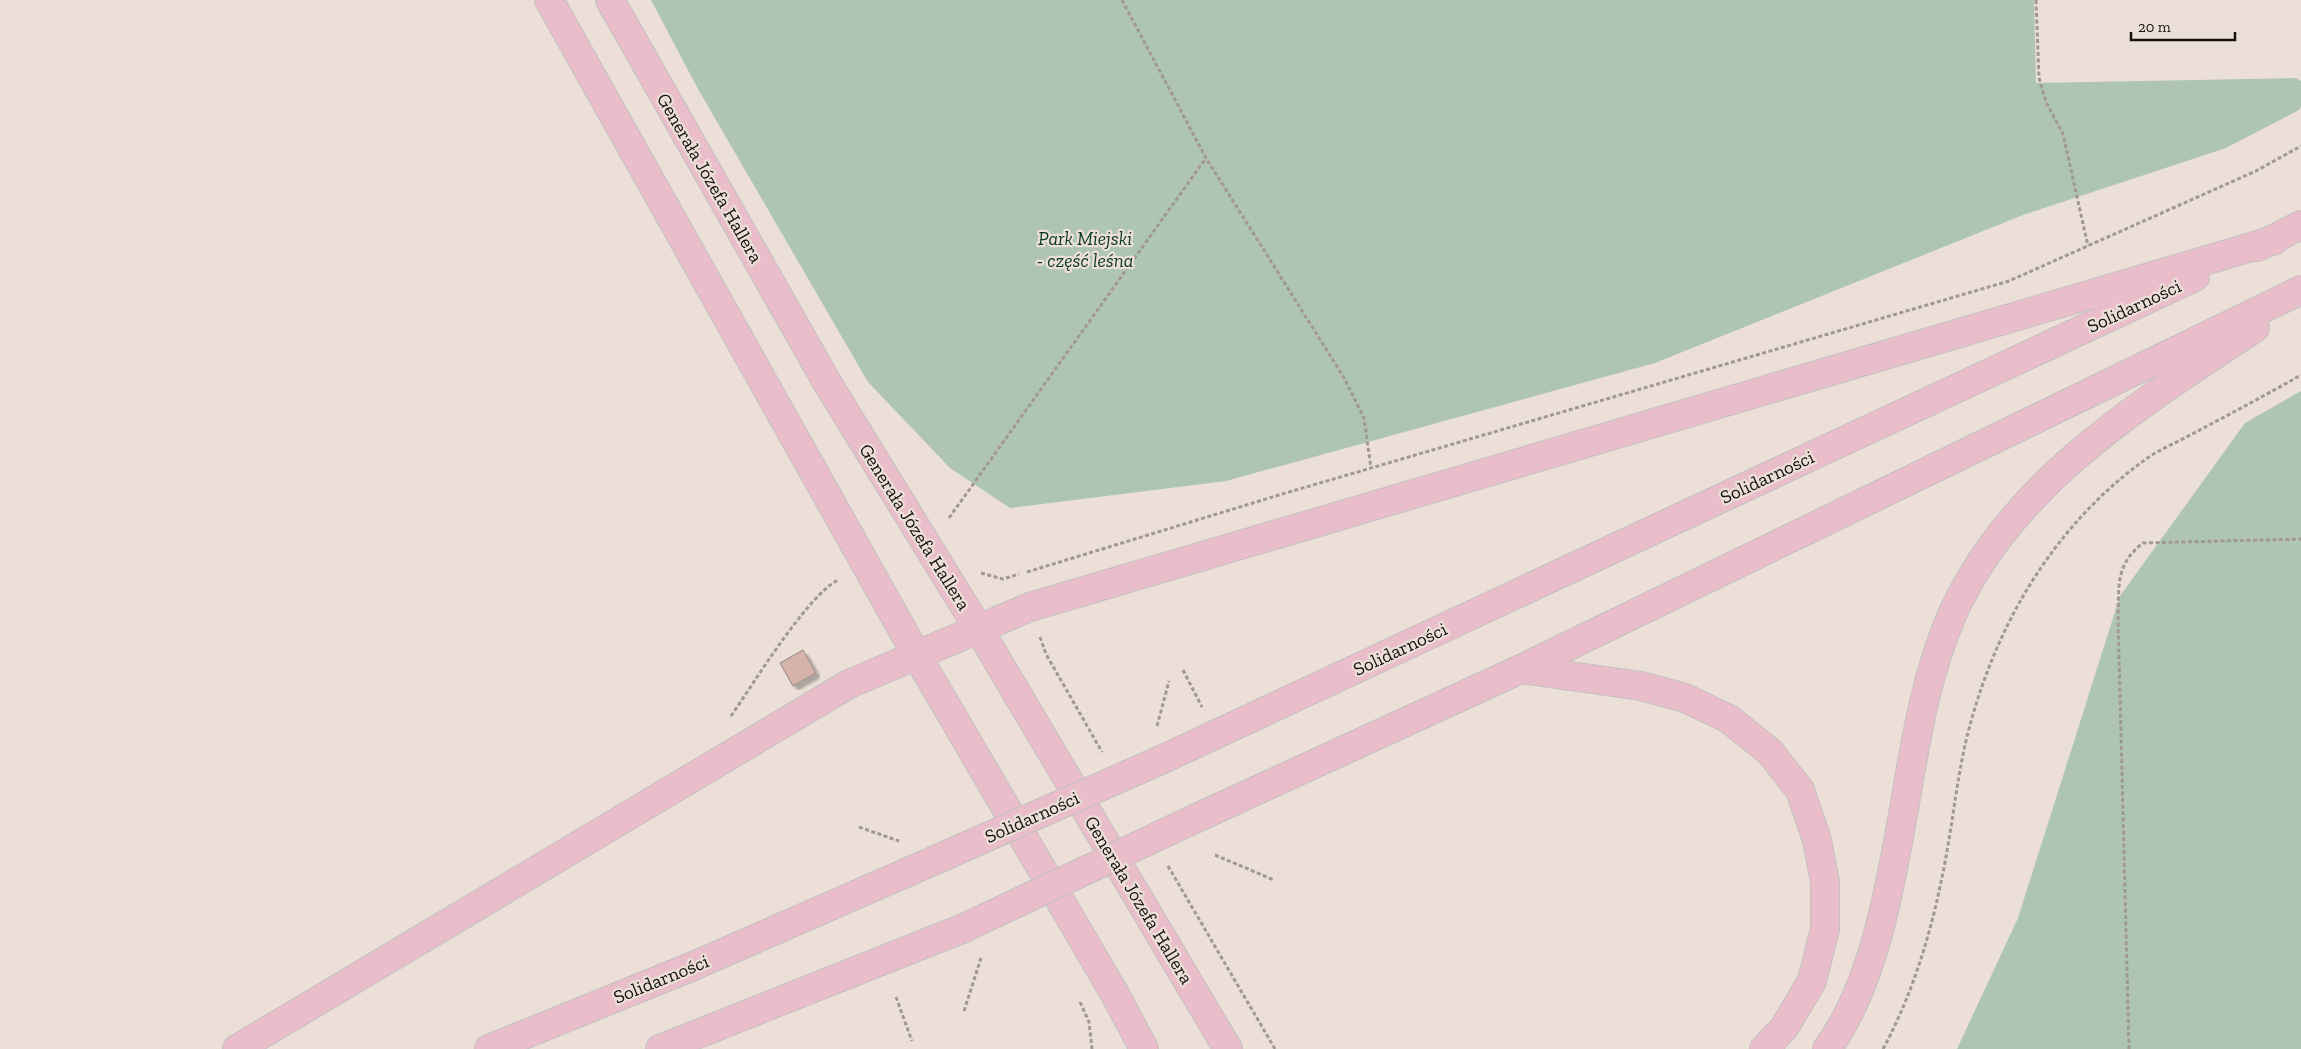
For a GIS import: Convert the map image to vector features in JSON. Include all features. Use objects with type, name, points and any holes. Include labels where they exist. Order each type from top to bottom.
[{"type":"main road","points":[[549,0],[916,654],[1116,996],[1144,1049]]},
{"type":"main road","name":"Generała Józefa Hallera","points":[[610,0],[828,384],[978,628],[1228,1049]]},
{"type":"main road","name":"Solidarności","points":[[489,1049],[691,967],[933,861],[1159,747],[2275,240],[2301,225]]},
{"type":"main road","points":[[237,1049],[849,684],[1030,607],[2275,240]]},
{"type":"main road","points":[[660,1049],[964,928],[1190,821],[1521,669],[2301,290]]},
{"type":"main road","points":[[1827,1049],[1843,1027],[1873,951],[1892,874],[1925,694],[1952,616],[1980,562],[2018,514],[2066,464],[2134,408],[2301,298]]},
{"type":"main road","points":[[1521,669],[1641,686],[1685,698],[1729,719],[1770,752],[1800,790],[1817,840],[1825,882],[1825,929],[1812,981],[1784,1028],[1764,1049]]},
{"type":"path","points":[[1122,0],[1206,158],[1344,376],[1364,418],[1371,468]]},
{"type":"path","points":[[2036,0],[2038,78],[2046,102],[2062,134],[2088,246]]},
{"type":"path","points":[[1105,757],[1046,654],[1019,574],[1371,468],[2009,282],[2256,171],[2301,146]]},
{"type":"path","points":[[948,519],[1206,158]]},
{"type":"path","points":[[1883,1049],[1896,1024],[1924,951],[1941,882],[1966,745],[1988,665],[2014,611],[2048,554],[2098,500],[2146,459],[2301,375]]},
{"type":"path","points":[[2129,1049],[2118,616],[2119,574],[2129,554],[2143,543],[2301,539]]},
{"type":"path","points":[[728,719],[815,598],[832,583],[843,577]]},
{"type":"path","points":[[1183,670],[1205,715]]},
{"type":"path","points":[[1159,747],[1169,681]]},
{"type":"path","points":[[859,827],[906,844]]},
{"type":"path","points":[[1215,855],[1274,880]]},
{"type":"path","points":[[1165,860],[1274,1049]]},
{"type":"path","points":[[964,1011],[980,958]]},
{"type":"path","points":[[896,997],[912,1041]]},
{"type":"green space","name":"Park Miejski - część leśna","points":[[651,0],[2034,0],[2036,83],[2296,78],[2301,81],[2301,107],[2299,110],[2226,148],[2023,215],[1655,363],[1226,481],[1010,508],[950,468],[868,382],[698,89]]},
{"type":"green space","points":[[2301,391],[2301,1049],[1957,1049],[2018,918],[2120,596],[2245,423]]},
{"type":"building","points":[[803,650],[816,673],[793,686],[780,663]]}]
